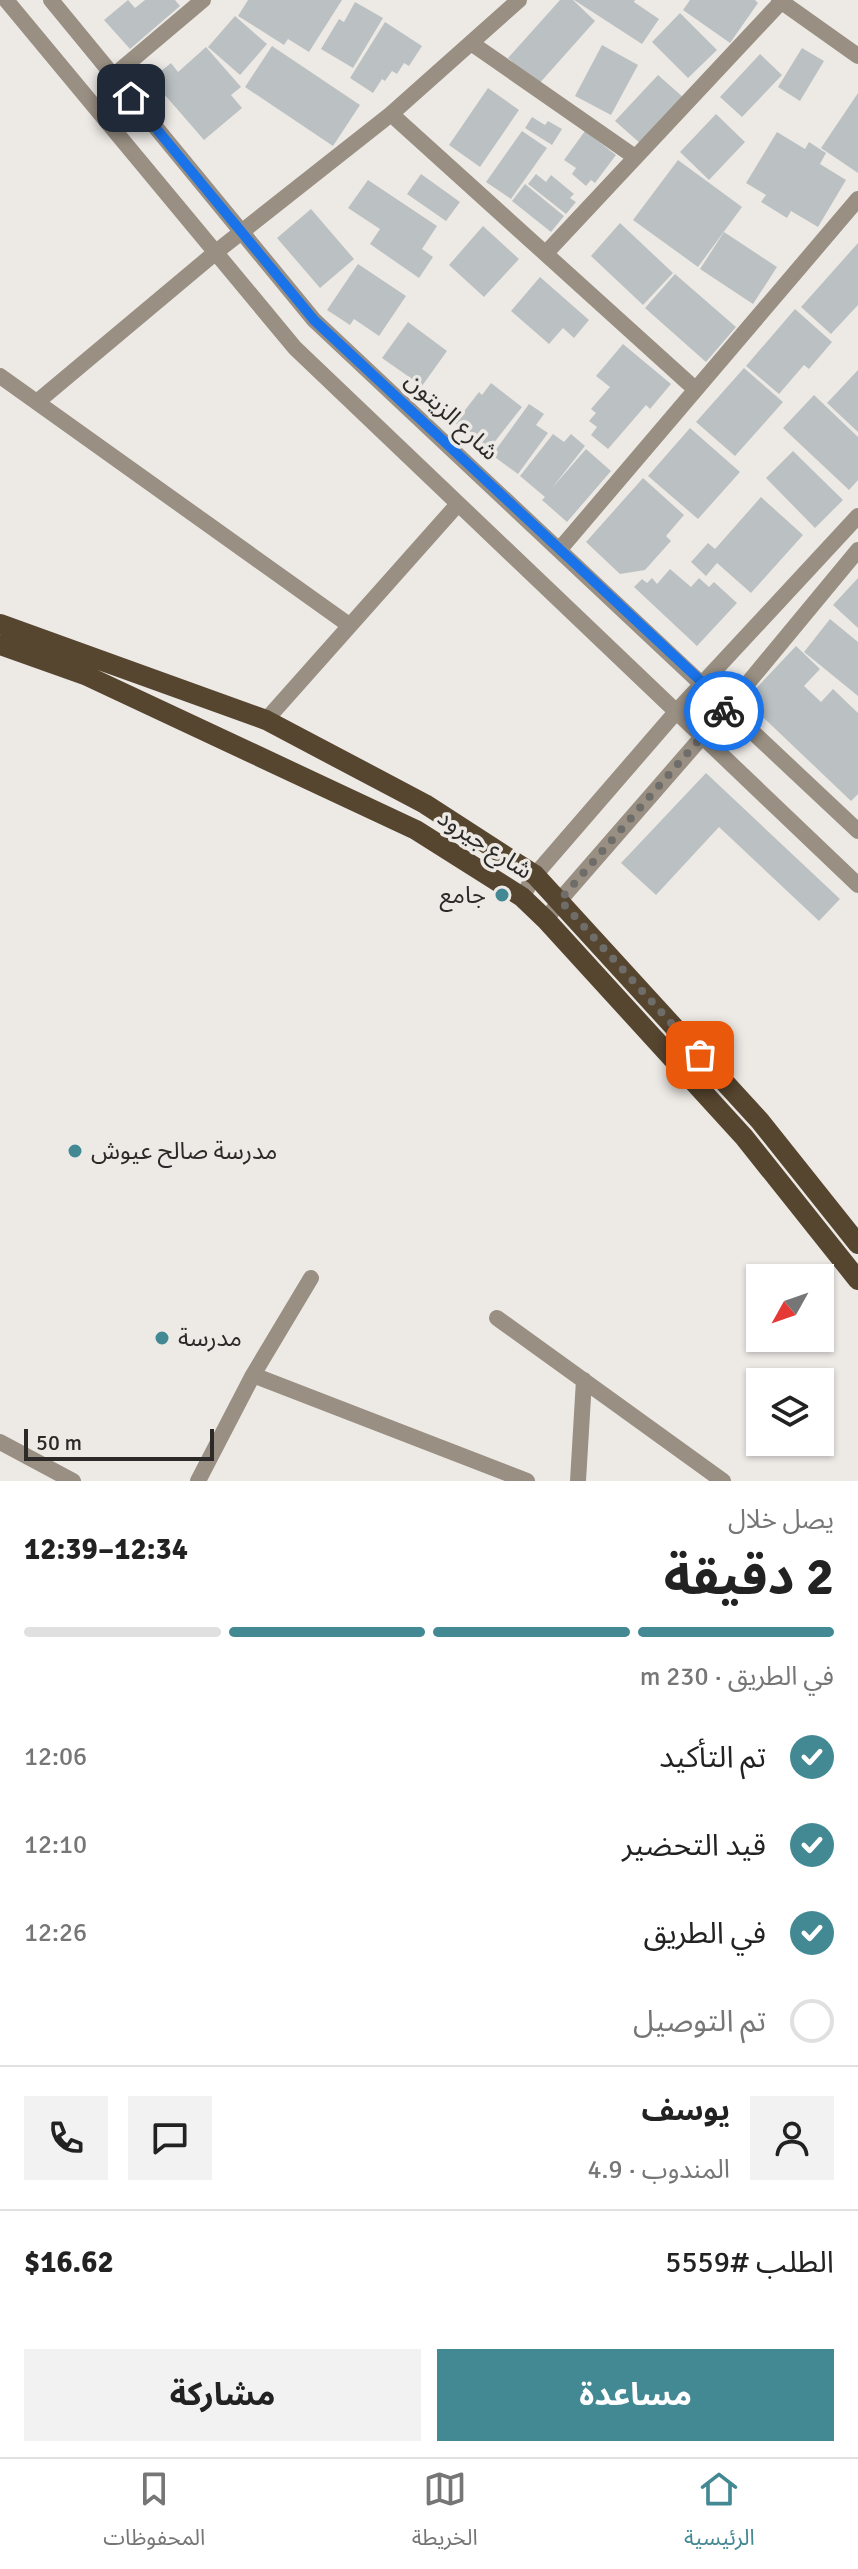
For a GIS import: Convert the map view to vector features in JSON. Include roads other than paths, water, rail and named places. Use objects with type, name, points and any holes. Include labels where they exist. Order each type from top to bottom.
[{"type":"main road","name":"شارع جيرود","points":[[0,624],[266,720],[425,804],[535,875],[760,1121],[858,1244]]},
{"type":"main road","name":"شارع جيرود","points":[[0,645],[85,675],[416,830],[522,897],[744,1137],[858,1280]]},
{"type":"street","points":[[6,0],[295,348],[858,885]]},
{"type":"street","name":"شارع الزيتون","points":[[51,0],[314,320],[858,831]]},
{"type":"street","points":[[113,76],[203,0]]},
{"type":"street","points":[[37,402],[216,252],[391,114],[519,0]]},
{"type":"street","points":[[546,253],[780,1],[858,56]]},
{"type":"street","points":[[471,43],[635,157]]},
{"type":"street","points":[[391,114],[695,389]]},
{"type":"street","points":[[560,549],[858,199]]},
{"type":"street","points":[[0,376],[349,625]]},
{"type":"street","points":[[266,720],[458,504]]},
{"type":"street","points":[[522,897],[535,875],[676,712],[858,516]]},
{"type":"street","points":[[546,920],[856,557]]},
{"type":"street","points":[[198,1481],[253,1375],[311,1278]]},
{"type":"street","points":[[497,1318],[723,1481]]},
{"type":"street","points":[[253,1375],[527,1481]]},
{"type":"street","points":[[578,1481],[584,1380]]},
{"type":"street","points":[[0,1442],[73,1481]]},
{"type":"place","name":"جامع","points":[[502,895]]},
{"type":"place","name":"مدرسة صالح عيوش","points":[[75,1151]]},
{"type":"place","name":"مدرسة","points":[[162,1338]]}]
